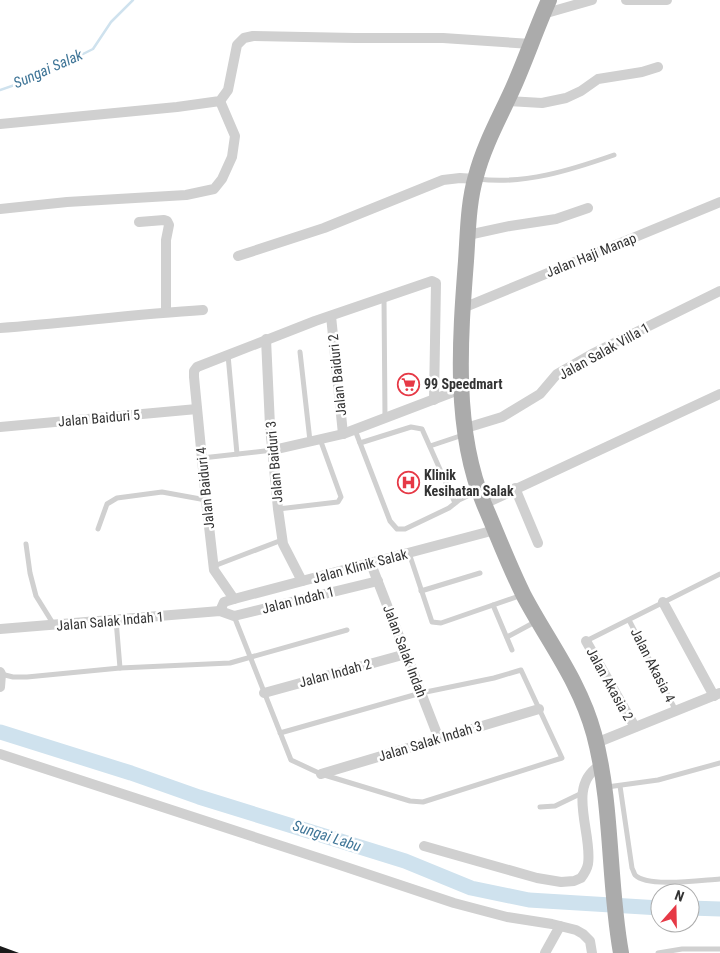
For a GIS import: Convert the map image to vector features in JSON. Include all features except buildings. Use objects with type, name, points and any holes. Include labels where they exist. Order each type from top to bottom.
[{"type":"main road","points":[[546,7],[483,154],[475,179],[468,235],[460,352],[461,389],[470,462],[481,497],[523,594],[573,678],[582,698],[596,743],[604,788],[620,951]]},
{"type":"street","points":[[546,7],[592,0]]},
{"type":"street","points":[[626,0],[667,0]]},
{"type":"street","points":[[0,124],[220,101],[228,90],[236,45],[244,38],[254,36],[443,38],[531,44]]},
{"type":"street","points":[[507,101],[542,103],[566,98],[581,91],[598,79],[642,72],[658,67]]},
{"type":"street","points":[[0,209],[67,202],[186,195],[214,189],[222,179],[232,157],[235,136],[220,101]]},
{"type":"street","points":[[238,256],[324,228],[443,180],[475,179]]},
{"type":"street","name":"Jalan Haji Manap","points":[[463,308],[720,202]]},
{"type":"street","points":[[468,235],[556,219],[588,208]]},
{"type":"street","points":[[139,222],[164,220],[169,225],[166,252],[166,312]]},
{"type":"street","points":[[228,354],[432,281],[436,283],[434,400]]},
{"type":"street","name":"Jalan Salak Villa 1","points":[[466,431],[502,417],[540,394],[557,374],[585,358],[720,291]]},
{"type":"street","points":[[0,328],[203,310]]},
{"type":"street","name":"Jalan Baiduri 2","points":[[331,316],[343,434]]},
{"type":"street","name":"Jalan Baiduri 3","points":[[266,339],[270,426],[278,508],[283,540],[302,581]]},
{"type":"street","name":"Jalan Baiduri 4","points":[[226,604],[214,570],[194,371],[197,367],[228,354]]},
{"type":"street","points":[[273,450],[343,434],[461,389]]},
{"type":"street","points":[[481,497],[515,488],[720,394]]},
{"type":"street","name":"Jalan Baiduri 5","points":[[0,427],[197,409]]},
{"type":"street","points":[[515,488],[538,543]]},
{"type":"street","name":"Jalan Klinik Salak","points":[[226,604],[302,581],[495,530]]},
{"type":"street","name":"Jalan Salak Indah","points":[[371,564],[439,739]]},
{"type":"street","name":"Jalan Indah 1","points":[[234,616],[378,581]]},
{"type":"street","points":[[596,743],[610,739],[717,694],[663,602]]},
{"type":"street","points":[[226,604],[234,616]]},
{"type":"street","name":"Jalan Salak Indah 1","points":[[0,630],[116,620],[226,604]]},
{"type":"street","name":"Jalan Akasia 2","points":[[586,641],[635,727]]},
{"type":"street","name":"Jalan Indah 2","points":[[264,693],[406,654]]},
{"type":"street","points":[[0,687],[1,673]]},
{"type":"street","name":"Jalan Salak Indah 3","points":[[322,774],[539,709]]},
{"type":"street","points":[[0,754],[334,862],[454,903],[560,926],[583,934],[590,941],[592,953]]},
{"type":"street","points":[[424,846],[537,878],[561,882],[574,881],[581,878],[589,862],[582,794],[585,782],[594,769],[600,766]]},
{"type":"street","points":[[545,953],[560,926]]},
{"type":"lane","points":[[475,179],[493,181],[524,179],[577,168],[614,155]]},
{"type":"lane","points":[[384,297],[385,418]]},
{"type":"lane","points":[[278,508],[338,502],[341,496],[315,440],[300,352]]},
{"type":"lane","points":[[228,354],[237,454]]},
{"type":"lane","points":[[360,443],[411,427],[422,429],[455,503]]},
{"type":"lane","points":[[355,430],[390,521],[397,529],[405,529],[449,508],[459,500],[481,497]]},
{"type":"lane","points":[[430,446],[466,431]]},
{"type":"lane","points":[[202,458],[273,450]]},
{"type":"lane","points":[[98,529],[107,504],[117,498],[162,492],[206,500]]},
{"type":"lane","points":[[214,566],[283,540]]},
{"type":"lane","points":[[26,544],[30,573],[36,596],[55,625]]},
{"type":"lane","points":[[409,553],[432,622],[440,623],[523,594]]},
{"type":"lane","points":[[421,591],[480,573]]},
{"type":"lane","points":[[586,641],[720,574]]},
{"type":"lane","points":[[493,605],[512,650]]},
{"type":"lane","points":[[234,616],[264,693],[280,733],[291,760],[322,774],[410,801],[423,802],[562,758],[521,670],[494,678],[421,693],[280,733]]},
{"type":"lane","points":[[116,620],[120,668]]},
{"type":"lane","points":[[507,637],[538,620]]},
{"type":"lane","name":"Jalan Akasia 4","points":[[629,620],[676,711]]},
{"type":"lane","points":[[1,673],[14,677],[27,677],[120,668],[230,663],[347,630]]},
{"type":"lane","points":[[604,788],[658,780],[720,764]]},
{"type":"lane","points":[[620,786],[632,868],[636,876],[648,881],[668,882],[720,879]]},
{"type":"lane","points":[[540,807],[555,806],[582,794]]},
{"type":"lane","points":[[658,953],[682,949],[720,949]]},
{"type":"waterway","name":"Sungai Salak","points":[[0,90],[35,78],[93,49],[111,22],[133,0]]},
{"type":"waterway","name":"Sungai Labu","points":[[0,732],[131,773],[199,797],[405,861],[471,888],[529,900],[650,907]]},
{"type":"waterway","name":"Sungai Labu","points":[[700,908],[720,909]]},
{"type":"place","name":"99 Speedmart","points":[[408,384]]},
{"type":"place","name":"Klinik Kesihatan Salak","points":[[408,483]]}]
